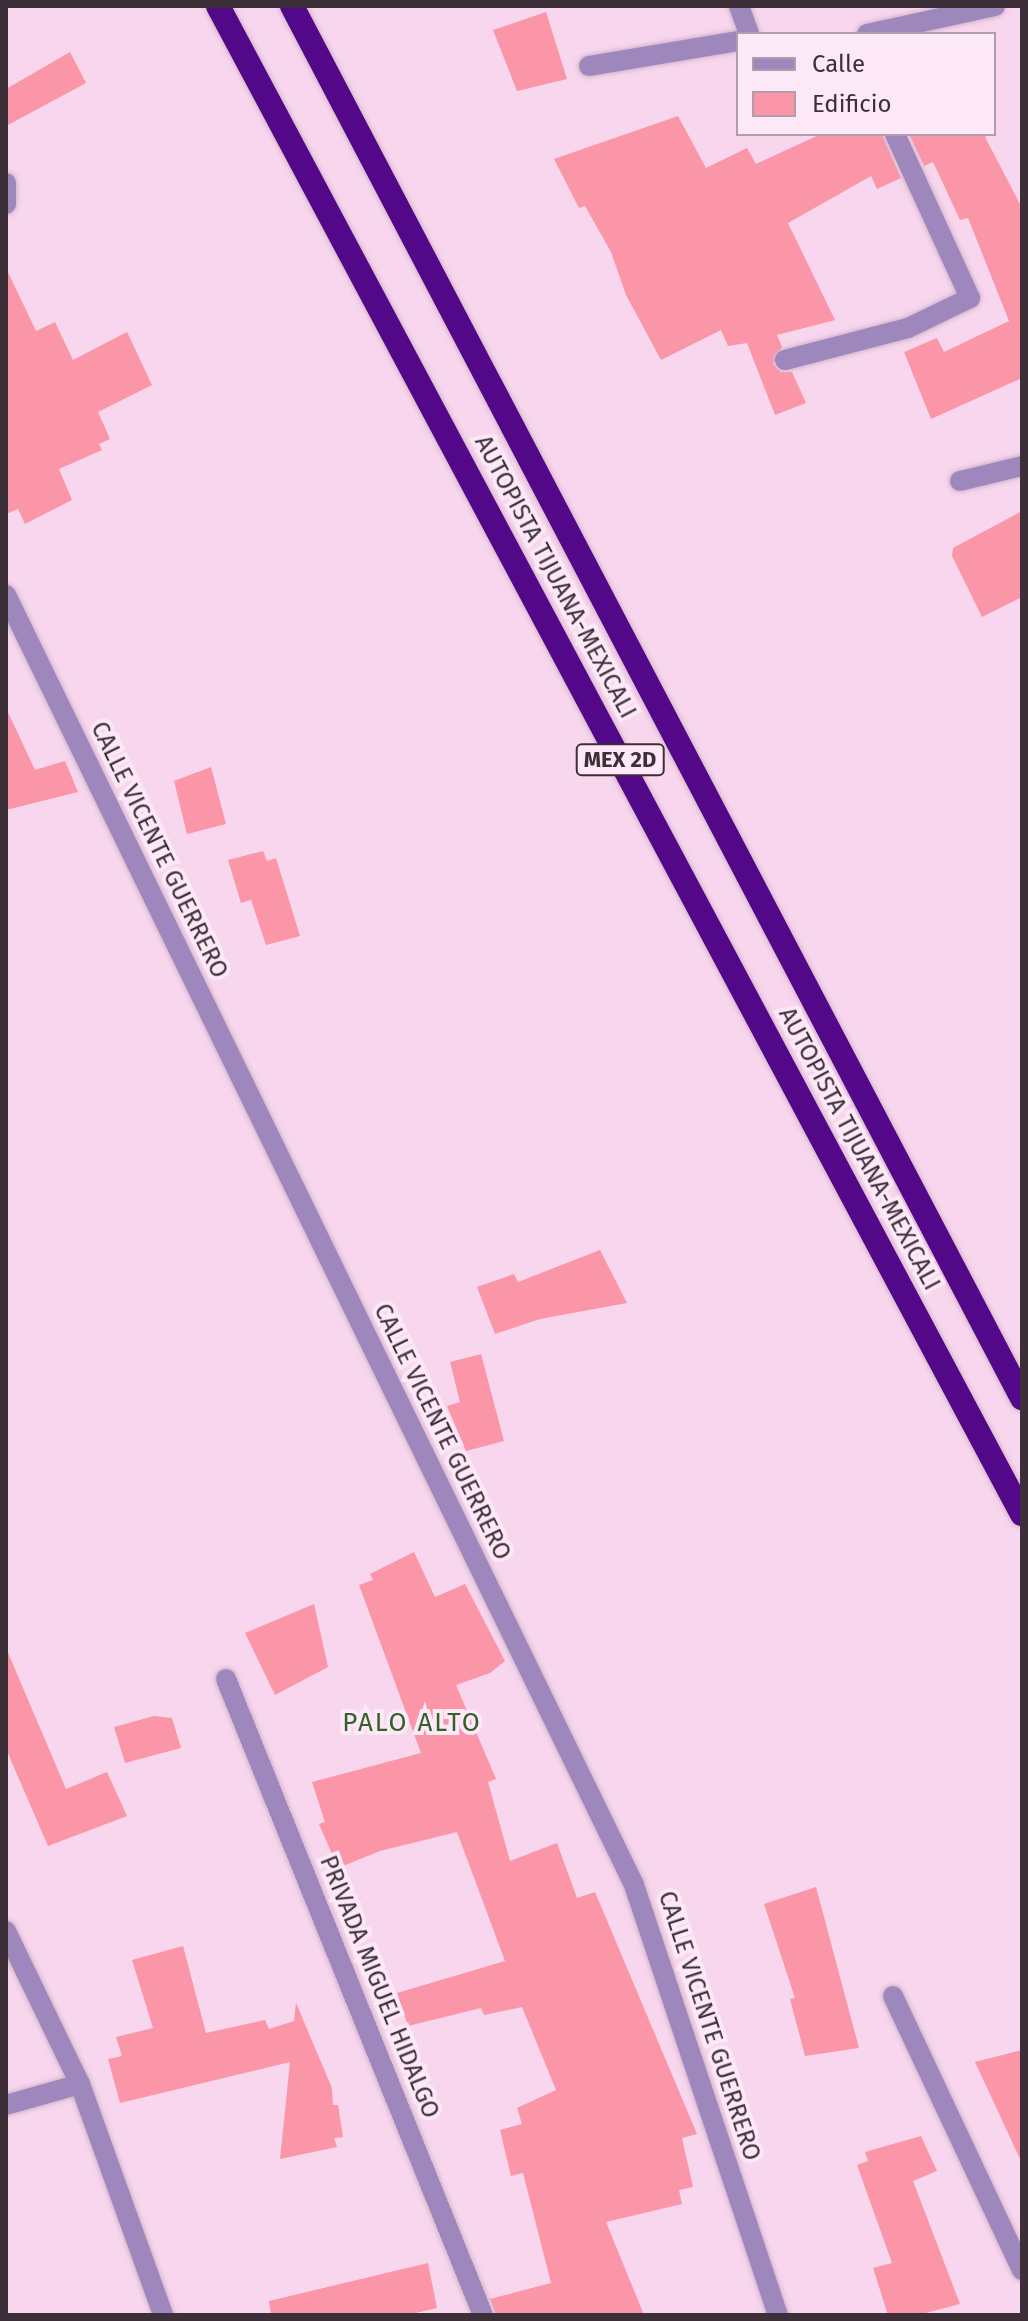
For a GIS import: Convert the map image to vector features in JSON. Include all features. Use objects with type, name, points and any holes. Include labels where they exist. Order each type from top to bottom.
[{"type":"highway","name":"AUTOPISTA TIJUANA-MEXICALI","points":[[218,6],[1022,1514]]},
{"type":"highway","name":"AUTOPISTA TIJUANA-MEXICALI","points":[[292,6],[1022,1398]]},
{"type":"street","points":[[739,6],[748,32]]},
{"type":"street","points":[[876,32],[995,6]]},
{"type":"street","points":[[589,66],[736,41]]},
{"type":"street","points":[[785,360],[908,328],[970,298],[896,136]]},
{"type":"street","points":[[6,183],[6,204]]},
{"type":"street","points":[[960,481],[1022,466]]},
{"type":"street","name":"CALLE VICENTE GUERRERO","points":[[6,595],[634,1885],[778,2315]]},
{"type":"street","name":"PRIVADA MIGUEL HIDALGO","points":[[226,1679],[483,2315]]},
{"type":"street","points":[[6,1931],[80,2084],[163,2315]]},
{"type":"street","points":[[893,1996],[1022,2270]]},
{"type":"street","points":[[6,2105],[80,2084]]},
{"type":"building","points":[[546,12],[567,79],[517,91],[493,30]]},
{"type":"building","points":[[70,52],[86,83],[6,126],[6,89]]},
{"type":"building","points":[[678,116],[706,168],[747,148],[756,164],[817,136],[883,136],[901,178],[877,189],[871,176],[788,223],[835,320],[777,335],[782,347],[773,364],[781,372],[792,372],[806,403],[775,415],[747,343],[728,346],[721,330],[661,360],[626,295],[611,252],[585,206],[579,208],[554,159]]},
{"type":"building","points":[[910,136],[987,136],[1022,208],[1022,378],[931,419],[904,352],[937,338],[944,352],[1009,321],[968,218],[960,220],[933,162],[924,166]]},
{"type":"building","points":[[6,268],[36,331],[55,322],[73,360],[127,332],[152,385],[98,412],[110,439],[99,444],[102,450],[59,469],[72,500],[25,524],[18,509],[6,514]]},
{"type":"building","points":[[1022,511],[1022,597],[982,617],[952,556],[953,548]]},
{"type":"building","points":[[6,708],[35,770],[65,761],[78,792],[6,810]]},
{"type":"building","points":[[211,767],[226,824],[187,834],[174,781]]},
{"type":"building","points":[[263,851],[267,861],[276,858],[300,936],[266,945],[251,900],[241,903],[228,860]]},
{"type":"building","points":[[600,1250],[627,1303],[540,1319],[495,1334],[477,1287],[514,1274],[518,1282]]},
{"type":"building","points":[[481,1354],[504,1441],[466,1451],[447,1406],[460,1402],[450,1362]]},
{"type":"building","points":[[414,1552],[435,1597],[465,1584],[505,1661],[490,1673],[456,1685],[496,1779],[488,1782],[510,1861],[557,1843],[577,1898],[595,1892],[697,2134],[682,2138],[693,2187],[679,2190],[682,2204],[606,2222],[644,2315],[496,2315],[490,2299],[551,2283],[523,2173],[511,2176],[500,2130],[522,2124],[517,2108],[556,2090],[522,2007],[484,2015],[481,2008],[408,2026],[397,1993],[505,1961],[457,1832],[380,1851],[338,1868],[319,1824],[325,1822],[312,1782],[421,1753],[359,1585],[373,1580],[370,1574]]},
{"type":"building","points":[[314,1604],[328,1667],[275,1695],[245,1633]]},
{"type":"building","points":[[6,1648],[66,1789],[107,1772],[127,1816],[48,1846],[6,1749]]},
{"type":"building","points":[[154,1716],[172,1718],[181,1748],[125,1763],[114,1727]]},
{"type":"building","points":[[816,1887],[859,2048],[805,2056],[790,1999],[795,1998],[764,1904]]},
{"type":"building","points":[[183,1946],[206,2033],[265,2020],[269,2029],[294,2021],[296,2003],[332,2088],[333,2105],[338,2105],[343,2137],[334,2138],[337,2147],[280,2159],[290,2062],[120,2103],[108,2059],[122,2056],[116,2037],[153,2028],[132,1960]]},
{"type":"building","points":[[1022,2050],[1022,2163],[975,2062]]},
{"type":"building","points":[[921,2136],[937,2171],[913,2181],[960,2304],[918,2315],[888,2315],[873,2268],[892,2263],[857,2165],[868,2161],[865,2152]]},
{"type":"building","points":[[428,2263],[437,2308],[407,2315],[271,2315],[269,2301]]},
{"type":"district","name":"PALO ALTO","points":[[412,1723]]}]
